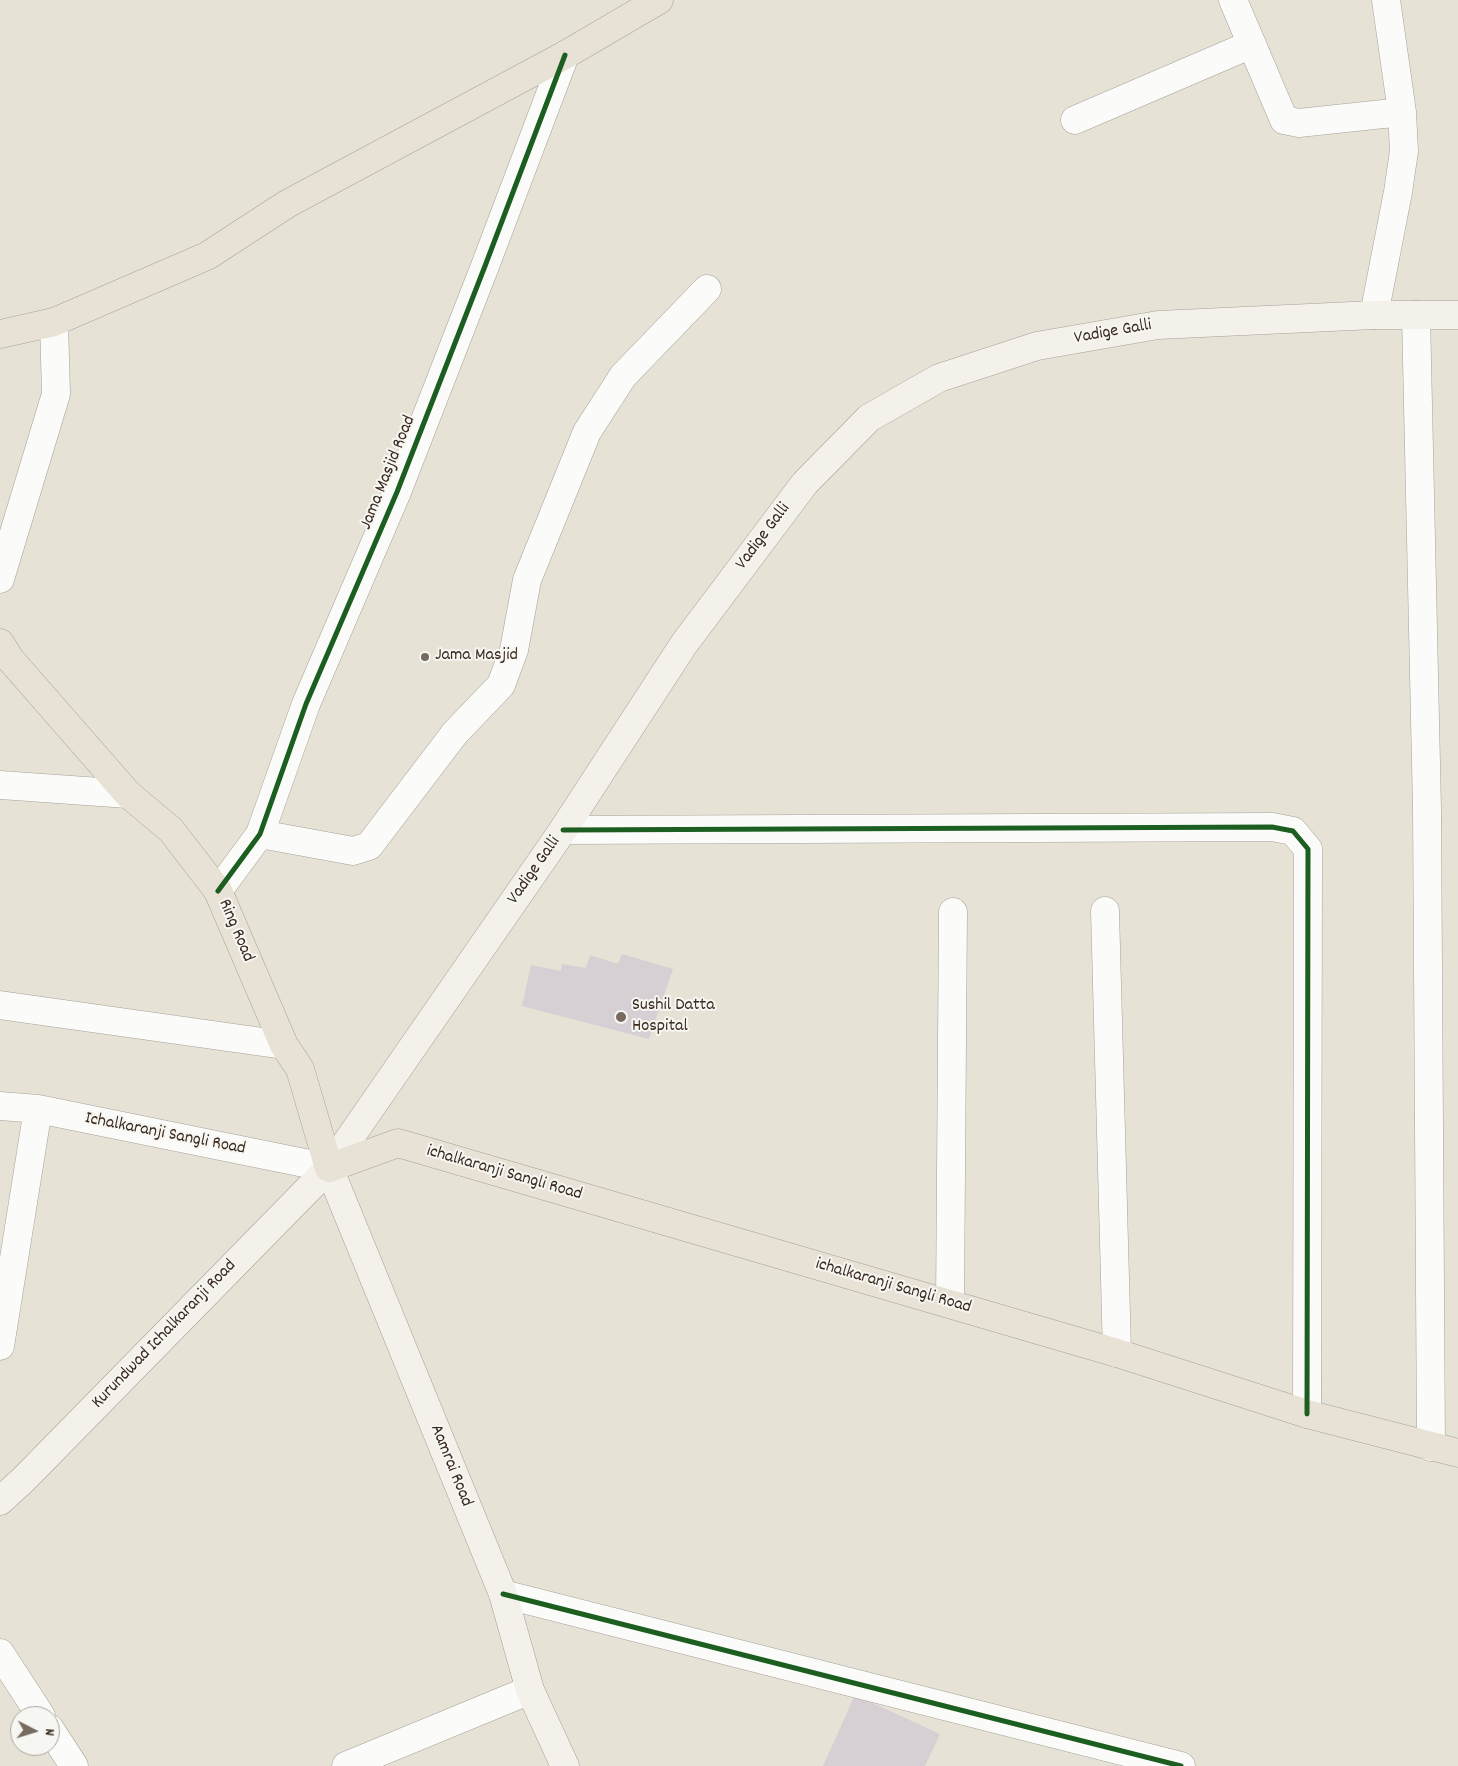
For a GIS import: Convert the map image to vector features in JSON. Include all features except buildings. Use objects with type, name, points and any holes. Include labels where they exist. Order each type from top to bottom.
[{"type":"main road","points":[[0,334],[54,322],[207,256],[287,204],[565,55],[659,0]]},
{"type":"main road","name":"Vadige Galli","points":[[329,1168],[563,830],[684,644],[805,483],[869,418],[939,378],[1036,346],[1158,325],[1374,315],[1458,315]]},
{"type":"main road","name":"Ring Road","points":[[0,643],[10,659],[128,794],[171,830],[218,891],[284,1045],[300,1069],[329,1168]]},
{"type":"main road","name":"ichalkaranji Sangli Road","points":[[329,1168],[398,1143],[950,1303],[1117,1353],[1307,1414],[1458,1454]]},
{"type":"main road","name":"Kurundwad Ichalkaranji Road","points":[[0,1501],[23,1480],[329,1168]]},
{"type":"main road","name":"Aamrai Road","points":[[329,1168],[503,1594],[530,1690],[565,1766]]},
{"type":"street","points":[[1233,0],[1284,120],[1299,123],[1402,112]]},
{"type":"street","points":[[1374,315],[1404,150],[1402,112],[1386,0]]},
{"type":"street","points":[[1075,120],[1252,44]]},
{"type":"street","name":"Jama Masjid Road","points":[[218,891],[260,834],[306,704],[397,492],[482,276],[565,55]]},
{"type":"street","points":[[260,834],[353,851],[369,846],[455,733],[501,685],[514,650],[527,580],[587,432],[622,376],[707,289]]},
{"type":"street","points":[[1416,315],[1427,799],[1431,1447]]},
{"type":"street","points":[[0,579],[56,394],[54,322]]},
{"type":"street","points":[[0,785],[128,794]]},
{"type":"street","points":[[563,830],[1272,827],[1293,831],[1308,849],[1307,1414]]},
{"type":"street","points":[[1105,910],[1117,1353]]},
{"type":"street","points":[[950,1303],[953,912]]},
{"type":"street","points":[[0,1004],[284,1045]]},
{"type":"street","name":"Ichalkaranji Sangli Road","points":[[0,1106],[38,1109],[329,1168]]},
{"type":"street","points":[[0,1346],[38,1109]]},
{"type":"street","points":[[503,1594],[1181,1766]]},
{"type":"street","points":[[0,1653],[34,1706]]},
{"type":"street","points":[[346,1766],[530,1690]]},
{"type":"street","points":[[60,1744],[74,1766]]},
{"type":"cycle path","points":[[218,891],[260,834],[306,704],[397,492],[565,55]]},
{"type":"cycle path","points":[[563,830],[1272,827],[1293,831],[1308,849],[1307,1414]]},
{"type":"cycle path","points":[[503,1594],[1181,1766]]},
{"type":"place","name":"Jama Masjid","points":[[425,657]]},
{"type":"place","name":"Sushil Datta Hospital","points":[[621,1017]]}]
